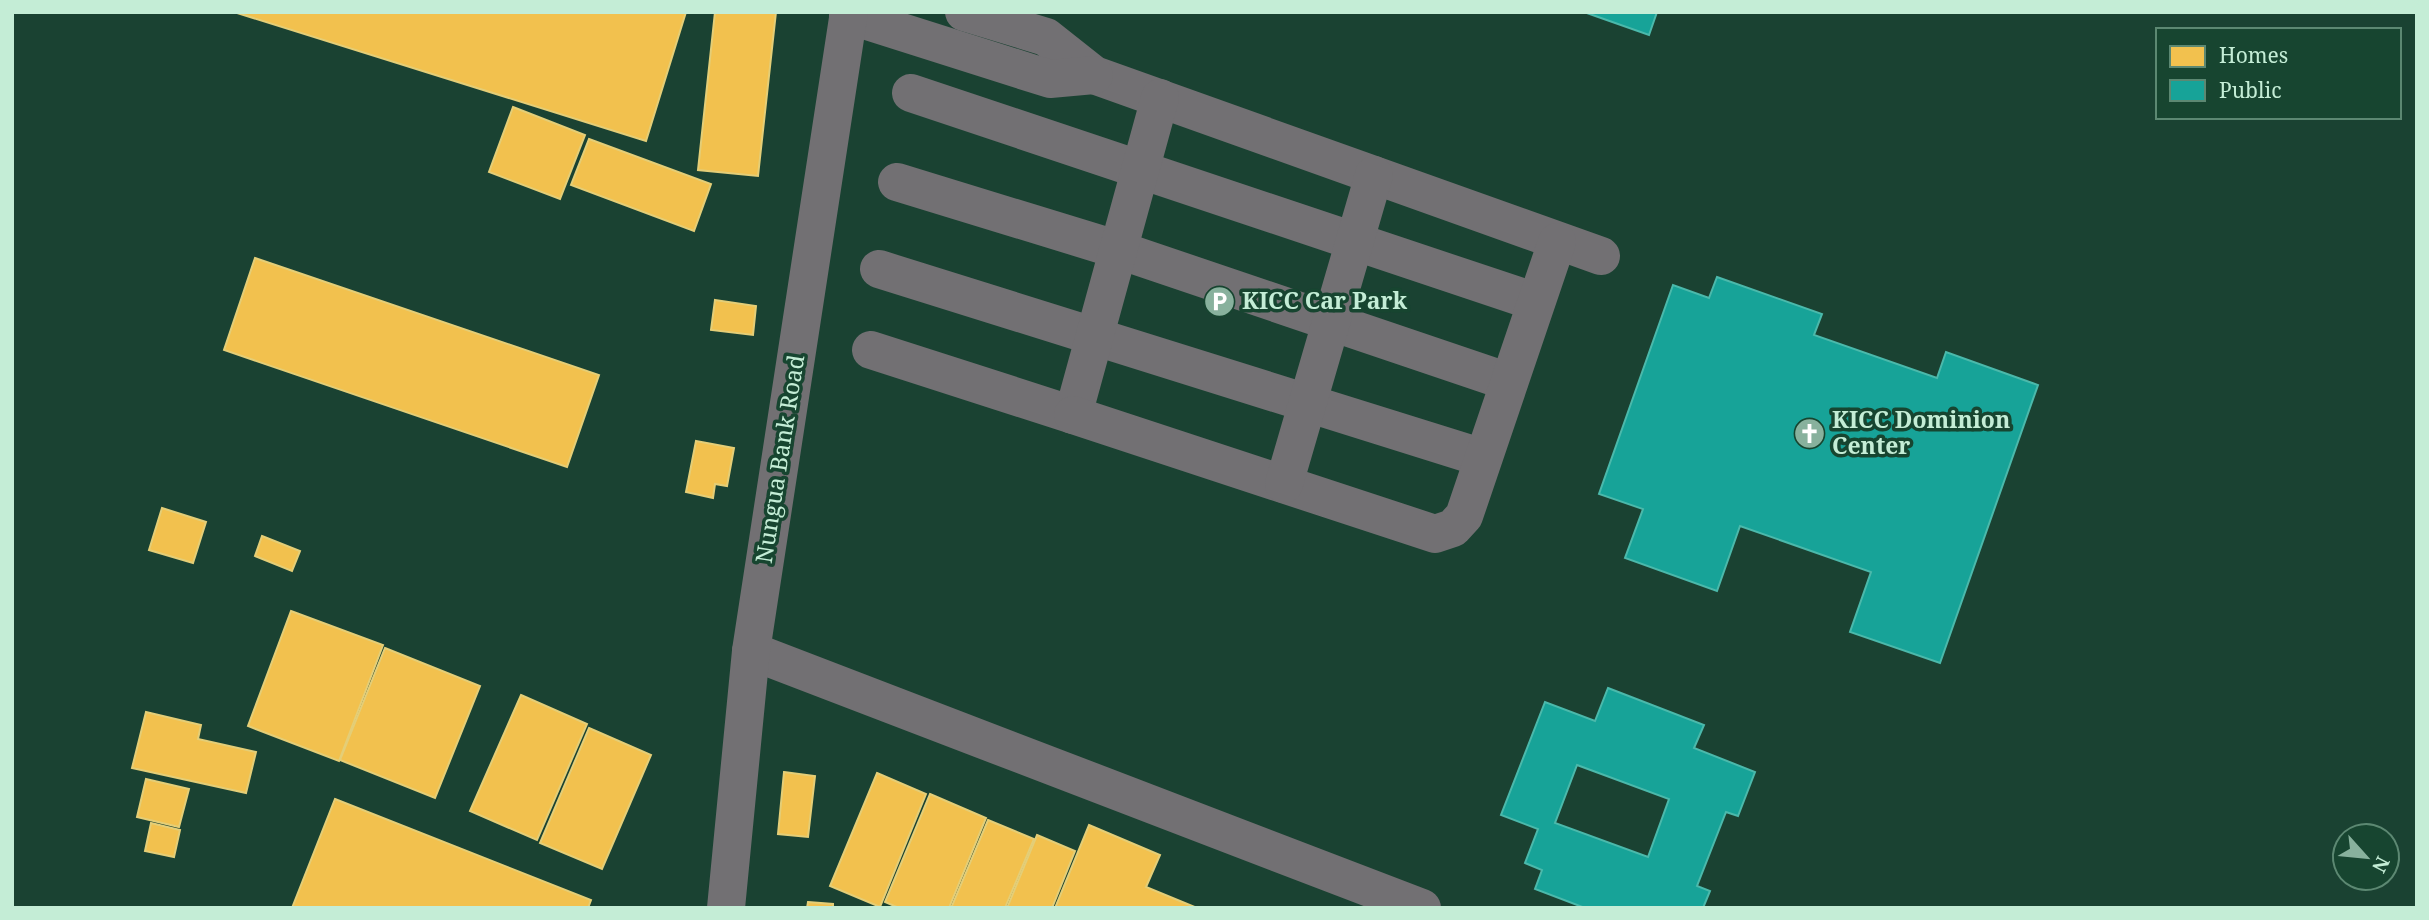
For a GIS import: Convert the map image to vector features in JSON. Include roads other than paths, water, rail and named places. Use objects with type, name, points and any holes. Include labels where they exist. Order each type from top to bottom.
[{"type":"street","points":[[964,12],[1046,37],[1094,75],[1601,256]]},
{"type":"street","points":[[848,14],[1050,79],[1094,75]]},
{"type":"street","name":"Nungua Bank Road","points":[[726,908],[751,651],[848,14]]},
{"type":"street","points":[[911,93],[1536,302]]},
{"type":"street","points":[[1073,415],[1160,98]]},
{"type":"street","points":[[1284,484],[1374,174]]},
{"type":"street","points":[[897,182],[1119,250],[1509,382]]},
{"type":"street","points":[[871,349],[1436,534],[1453,528],[1464,516],[1557,242]]},
{"type":"street","points":[[879,269],[1483,458]]},
{"type":"street","points":[[751,651],[1422,908]]},
{"type":"place","name":"KICC Car Park","points":[[1219,301]]},
{"type":"place","name":"KICC Dominion Center","points":[[1809,433]]}]
